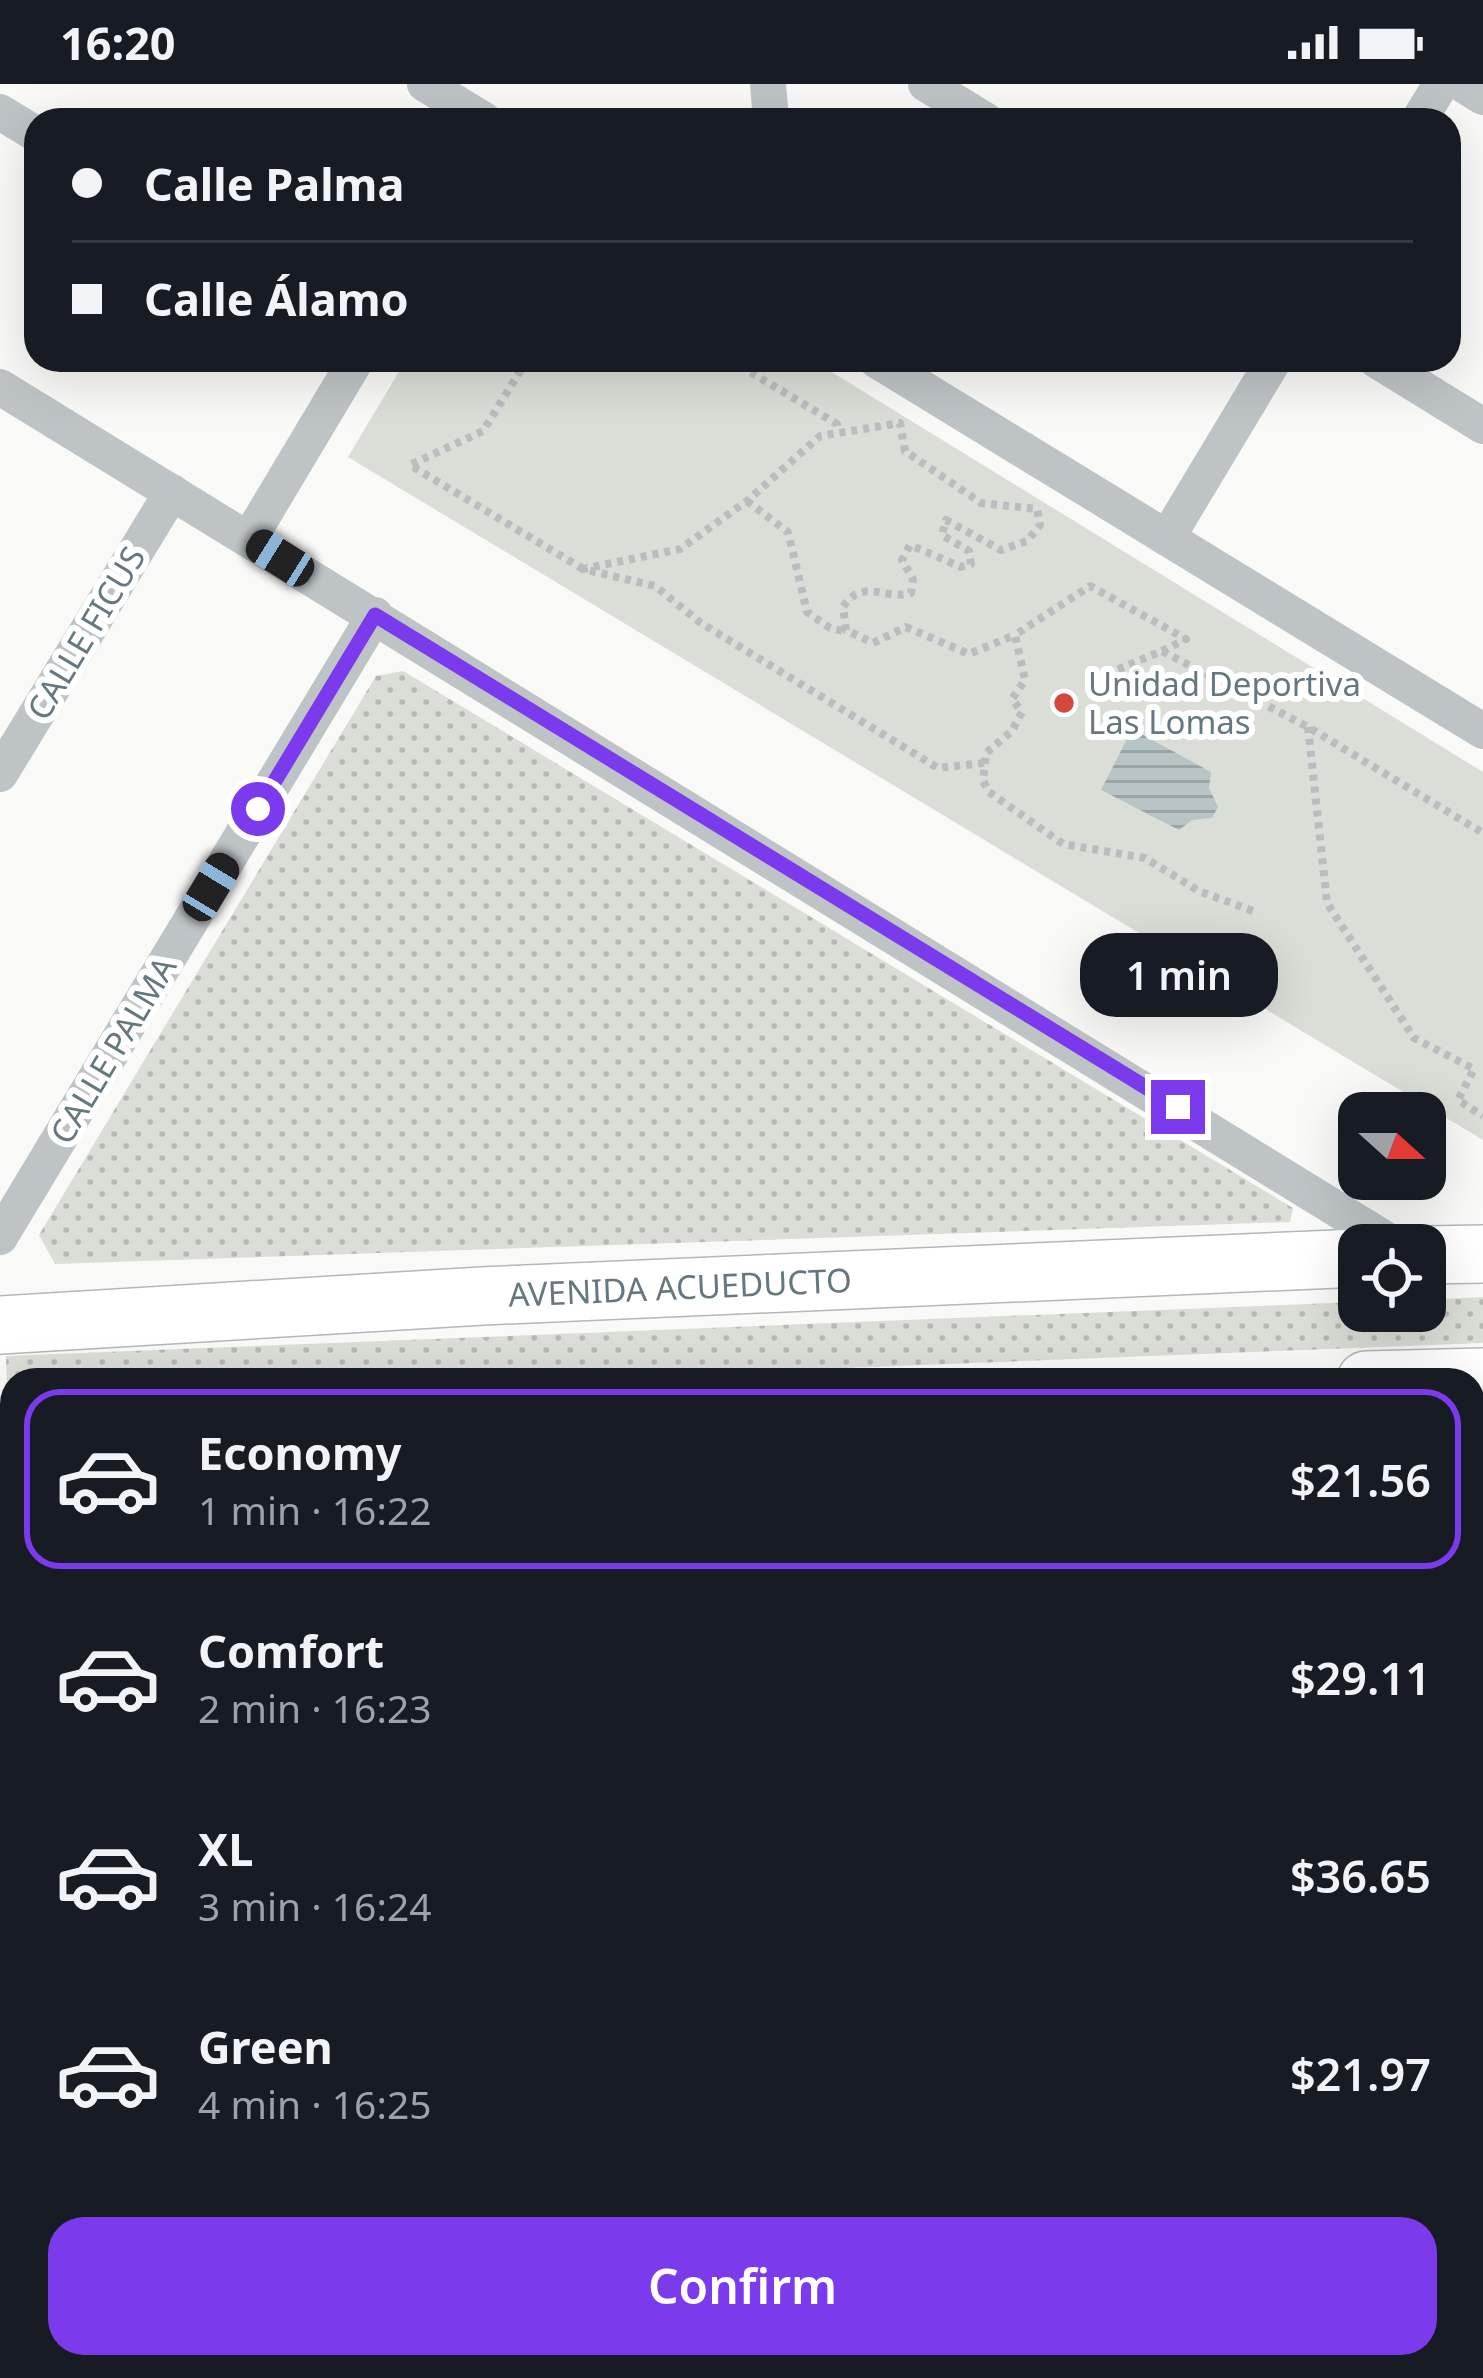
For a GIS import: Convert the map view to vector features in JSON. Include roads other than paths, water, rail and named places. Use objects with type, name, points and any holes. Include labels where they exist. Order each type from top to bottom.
[{"type":"main road","points":[[1446,1255],[1483,1254]]},
{"type":"main road","name":"AVENIDA ACUEDUCTO","points":[[0,1324],[482,1296],[1338,1259]]},
{"type":"street","points":[[425,84],[464,108]]},
{"type":"street","points":[[926,84],[965,108]]},
{"type":"street","points":[[1462,84],[1483,97]]},
{"type":"street","points":[[249,538],[349,372]]},
{"type":"street","points":[[895,372],[1483,731]]},
{"type":"street","points":[[1167,538],[1267,372]]},
{"type":"street","points":[[1395,372],[1483,426]]},
{"type":"street","points":[[0,387],[1361,1224]]},
{"type":"street","name":"CALLE FICUS","points":[[0,774],[172,493]]},
{"type":"street","name":"CALLE PALMA","points":[[0,1238],[375,615]]},
{"type":"place","name":"Unidad Deportiva Las Lomas","points":[[1064,703]]}]
